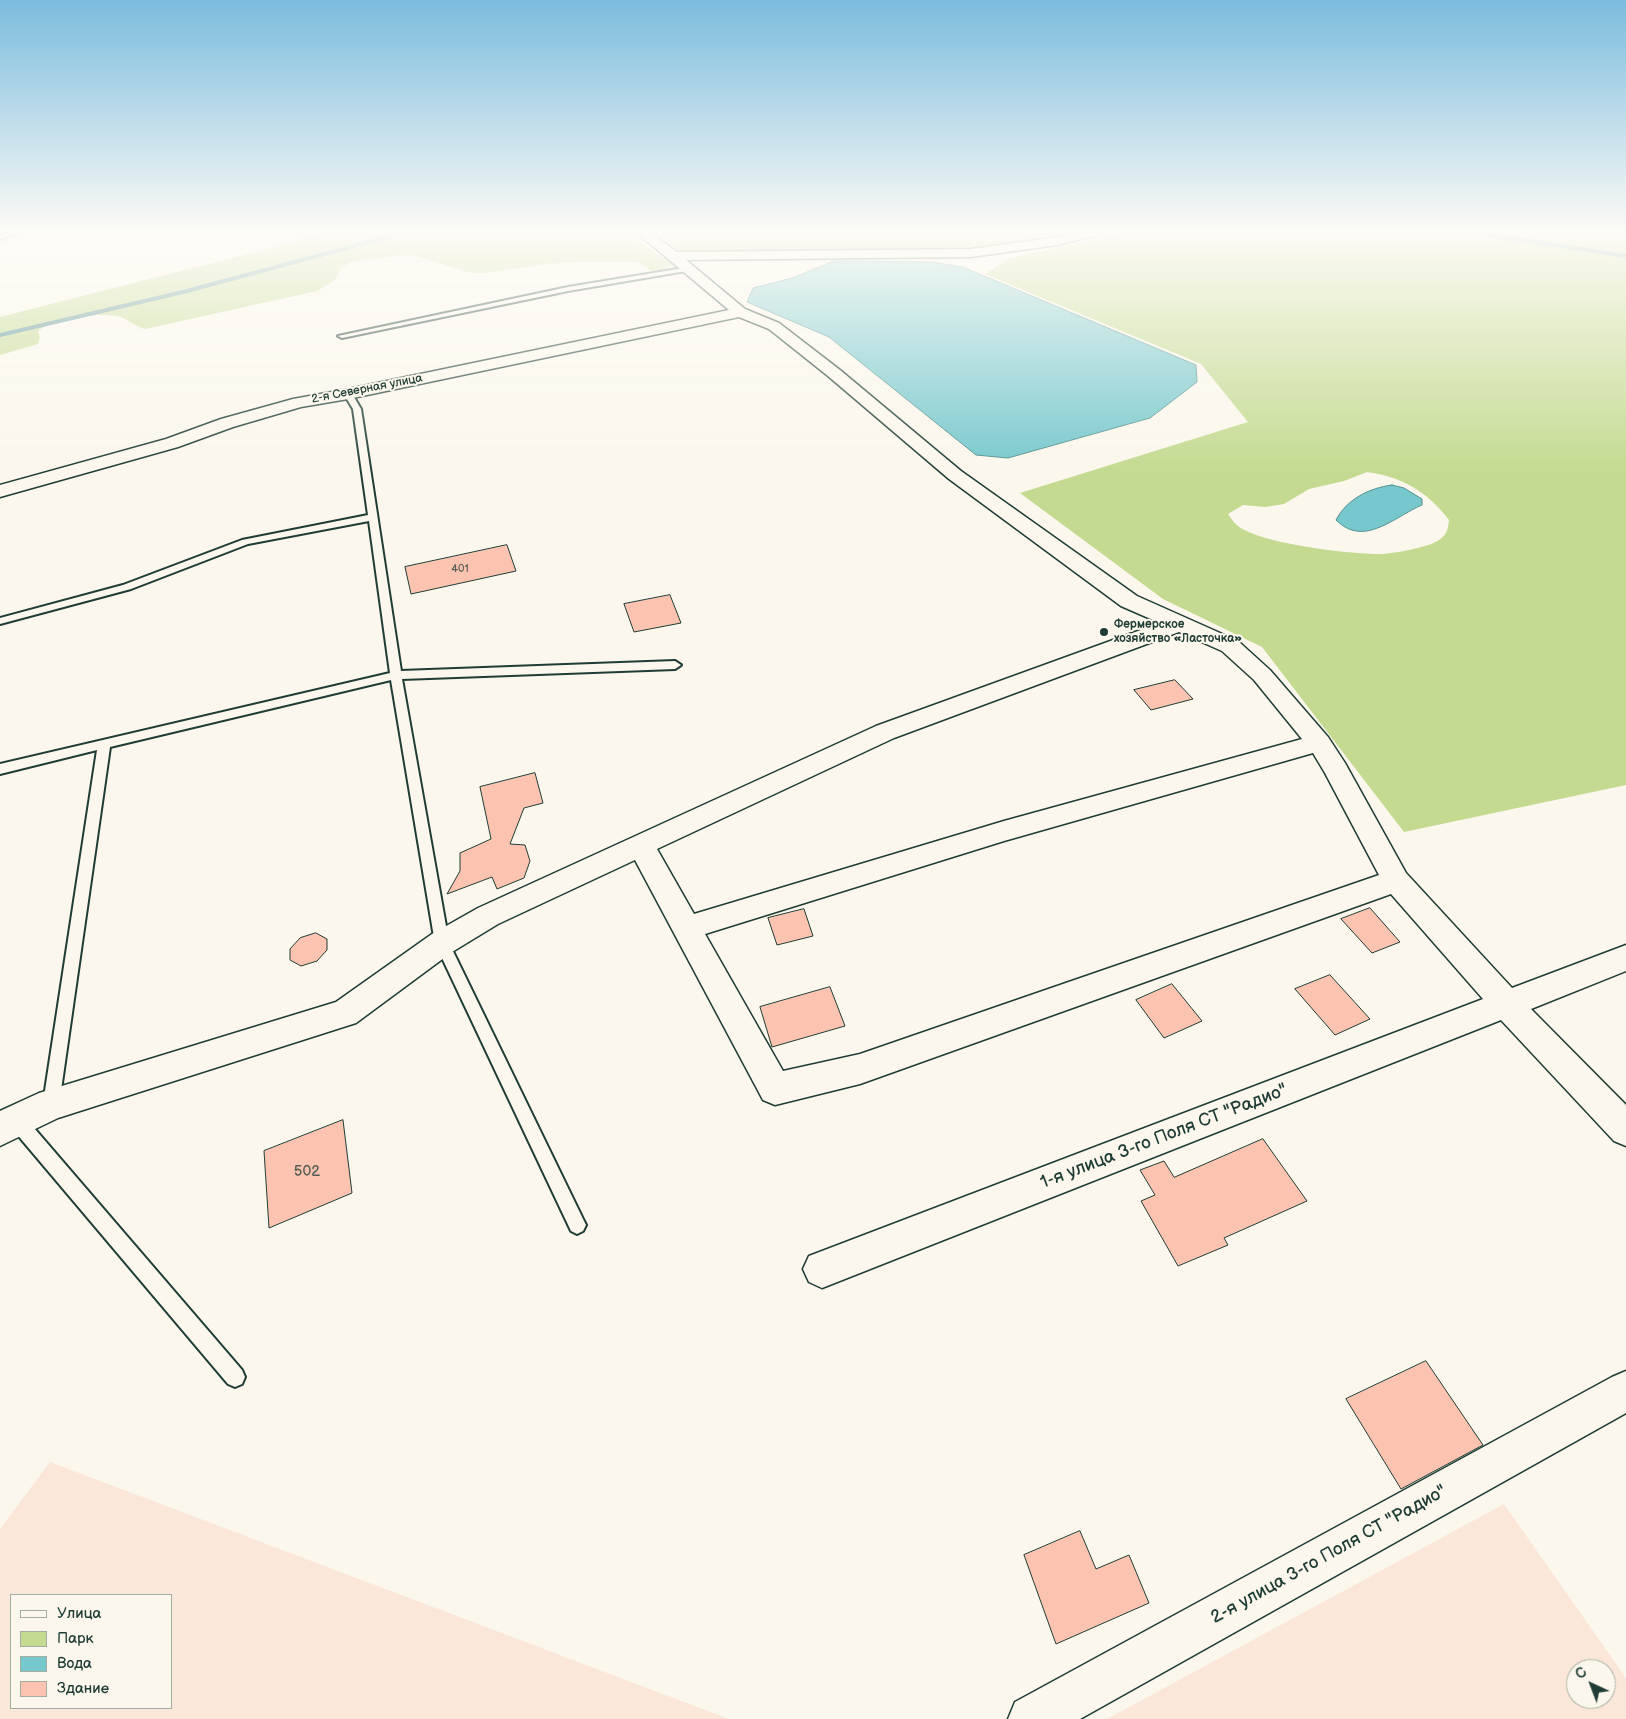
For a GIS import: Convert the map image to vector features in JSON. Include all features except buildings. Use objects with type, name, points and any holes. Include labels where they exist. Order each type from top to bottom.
[{"type":"street","name":"2-я Северная улица","points":[[0,491],[172,443],[227,423],[299,402],[348,394],[739,312]]},
{"type":"street","points":[[741,312],[774,326],[834,373],[955,475],[1129,601],[1230,646],[1262,675],[1319,743],[1336,769],[1396,881],[1507,1005],[1626,1129]]},
{"type":"street","points":[[8,1125],[52,1104],[345,1013],[442,943],[488,916],[885,732],[1179,624]]},
{"type":"street","points":[[687,928],[1004,831],[1319,743]]},
{"type":"street","points":[[641,845],[775,1090],[860,1069],[1396,881]]},
{"type":"street","name":"1-я улица 3-го Поля СТ \"Радио\"","points":[[822,1269],[1626,958]]},
{"type":"street","name":"2-я улица 3-го Поля СТ \"Радио\"","points":[[1032,1719],[1626,1391]]},
{"type":"lane","points":[[342,336],[456,312]]},
{"type":"lane","points":[[348,394],[357,409],[396,675],[442,943],[577,1225]]},
{"type":"lane","points":[[0,621],[127,587],[245,542],[372,517]]},
{"type":"lane","points":[[0,769],[396,675],[675,665]]},
{"type":"lane","points":[[52,1104],[104,744]]},
{"type":"lane","points":[[8,1125],[235,1377]]},
{"type":"shaded area","points":[[50,1462],[729,1719],[0,1719],[0,1529]]},
{"type":"shaded area","points":[[1504,1504],[1613,1659],[1566,1659],[1566,1709],[1616,1709],[1616,1664],[1626,1678],[1626,1719],[1107,1719]]},
{"type":"green space","points":[[19,312],[221,312],[145,329],[117,316],[98,315],[65,319],[45,326],[38,331],[40,337],[38,344],[0,355],[0,317]]},
{"type":"green space","points":[[1077,312],[1626,312],[1626,785],[1404,832],[1262,647],[1163,599],[1020,493],[1248,422],[1201,364]],"holes":[[[1367,472],[1391,478],[1423,493],[1441,510],[1449,520],[1448,529],[1444,536],[1434,543],[1420,548],[1380,554],[1348,552],[1306,547],[1266,538],[1238,526],[1228,514],[1243,505],[1265,507],[1284,504],[1309,489],[1344,481]]]},
{"type":"water","points":[[771,312],[1071,312],[1196,365],[1197,382],[1150,418],[1008,458],[976,455],[829,337]]},
{"type":"water","points":[[1392,485],[1404,488],[1422,499],[1422,505],[1379,528],[1368,531],[1357,531],[1347,528],[1336,520],[1352,500],[1375,489]]},
{"type":"waterway","points":[[0,335],[97,312]]},
{"type":"place","name":"Фермерское хозяйство «Ласточка»","points":[[1104,632]]}]
